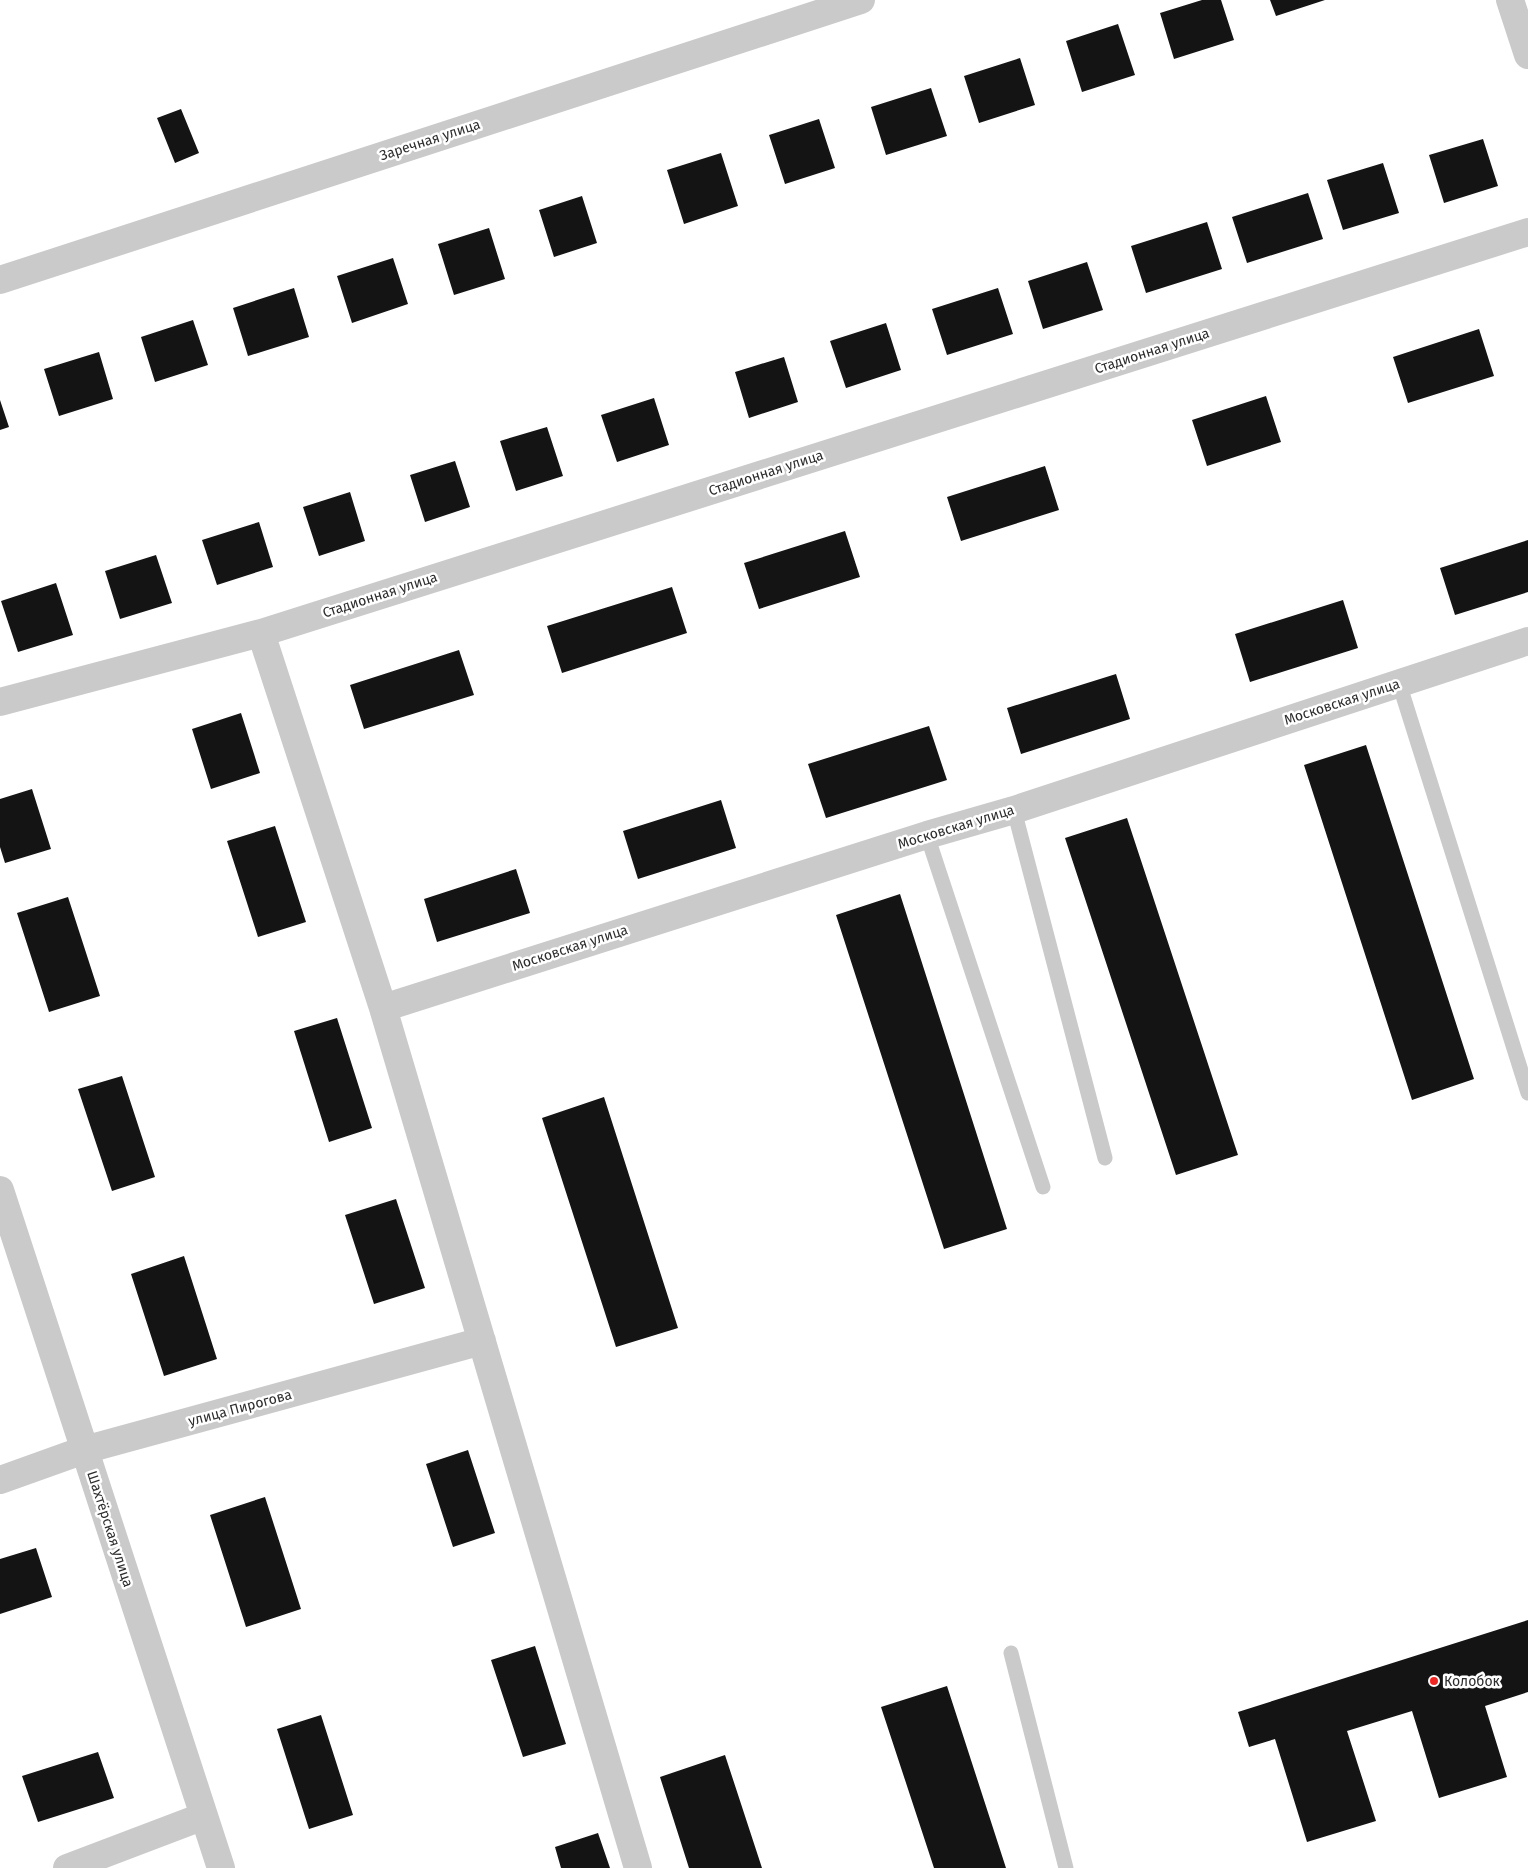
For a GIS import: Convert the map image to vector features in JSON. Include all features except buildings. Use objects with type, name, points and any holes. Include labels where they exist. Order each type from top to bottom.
[{"type":"street","name":"Заречная улица","points":[[0,280],[861,0]]},
{"type":"street","points":[[1510,0],[1528,56]]},
{"type":"street","name":"Стадионная улица","points":[[0,702],[261,633],[1528,232]]},
{"type":"street","points":[[261,633],[383,1008],[638,1868]]},
{"type":"street","name":"Московская улица","points":[[383,1008],[927,835],[1014,810],[1528,641]]},
{"type":"street","name":"Шахтёрская улица","points":[[0,1190],[221,1868]]},
{"type":"street","name":"улица Пирогова","points":[[0,1480],[84,1450],[482,1341]]},
{"type":"street","points":[[67,1868],[204,1816]]},
{"type":"lane","points":[[1399,683],[1528,1093]]},
{"type":"lane","points":[[1014,810],[1106,1158]]},
{"type":"lane","points":[[927,835],[1043,1187]]},
{"type":"lane","points":[[1012,1653],[1066,1868]]},
{"type":"place","name":"Колобок","points":[[1434,1681]]}]
